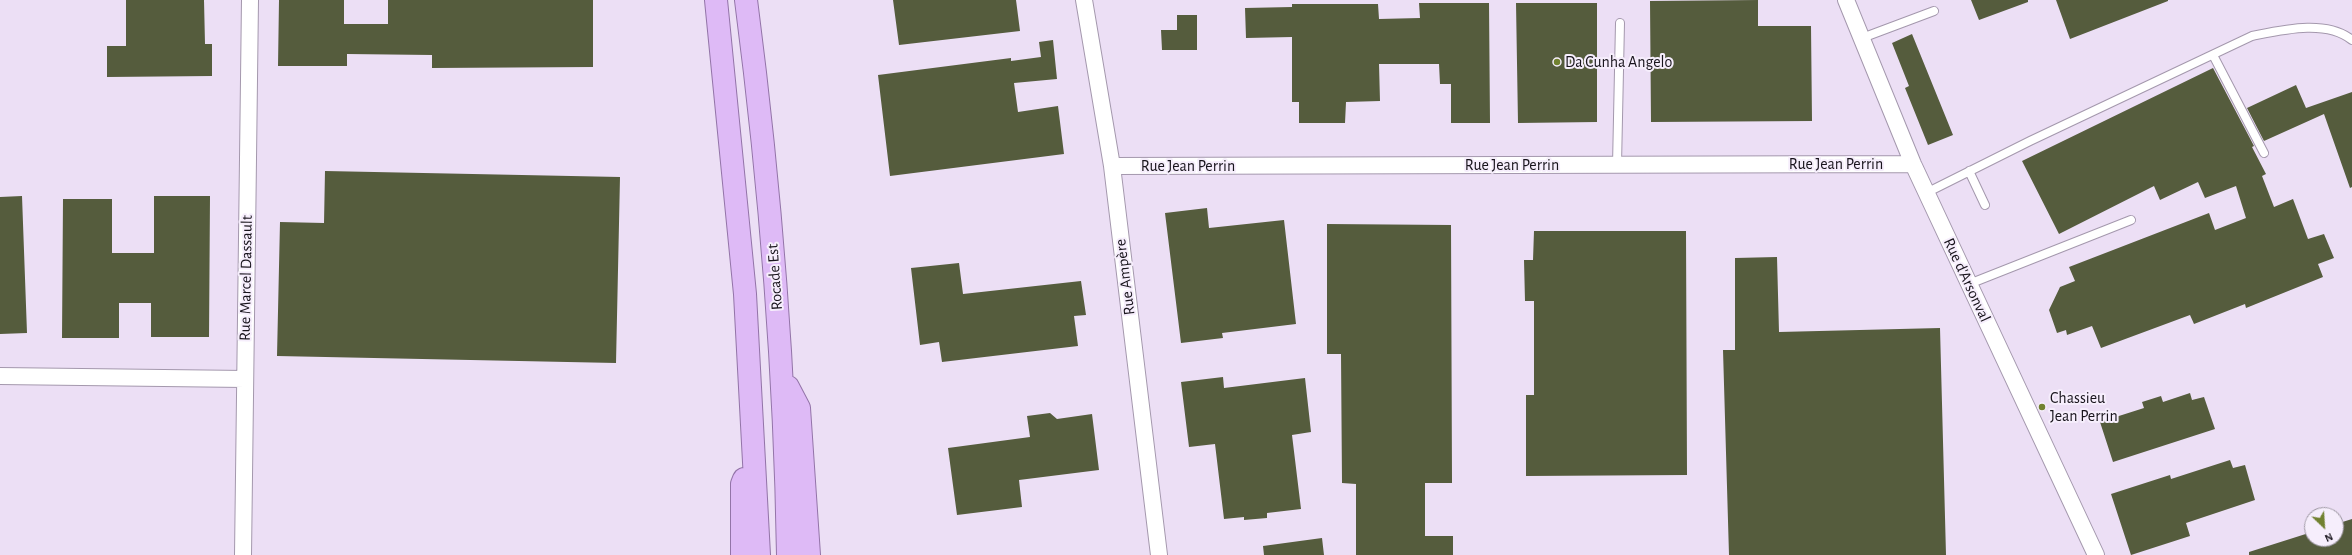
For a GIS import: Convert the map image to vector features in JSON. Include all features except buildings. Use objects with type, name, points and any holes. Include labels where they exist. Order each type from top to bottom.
[{"type":"highway","name":"Rocade Est","points":[[716,0],[745,294],[755,458],[759,555]]},
{"type":"highway","name":"Rocade Est","points":[[746,0],[771,234],[782,374],[788,555]]},
{"type":"highway","points":[[782,374],[798,408],[809,555]]},
{"type":"highway","points":[[742,555],[742,484],[755,458]]},
{"type":"street","name":"Rue Marcel Dassault","points":[[242,555],[250,0]]},
{"type":"street","name":"Rue Ampère","points":[[1084,0],[1112,166],[1159,555]]},
{"type":"street","name":"Rue d'Arsonval","points":[[1846,0],[1926,193],[2096,555]]},
{"type":"street","name":"Rue Jean Perrin","points":[[1112,166],[1913,164]]},
{"type":"street","points":[[0,376],[245,379]]},
{"type":"lane","points":[[1862,38],[1934,11]]},
{"type":"lane","points":[[1617,165],[1620,23]]},
{"type":"lane","points":[[1926,193],[2252,36],[2288,29],[2323,29],[2344,33],[2352,40]]},
{"type":"lane","points":[[2213,55],[2264,153]]},
{"type":"lane","points":[[1969,171],[1985,205]]},
{"type":"lane","points":[[1969,284],[2131,220]]},
{"type":"place","name":"Da Cunha Angelo","points":[[1557,62]]},
{"type":"place","name":"Chassieu Jean Perrin","points":[[2042,407]]}]
